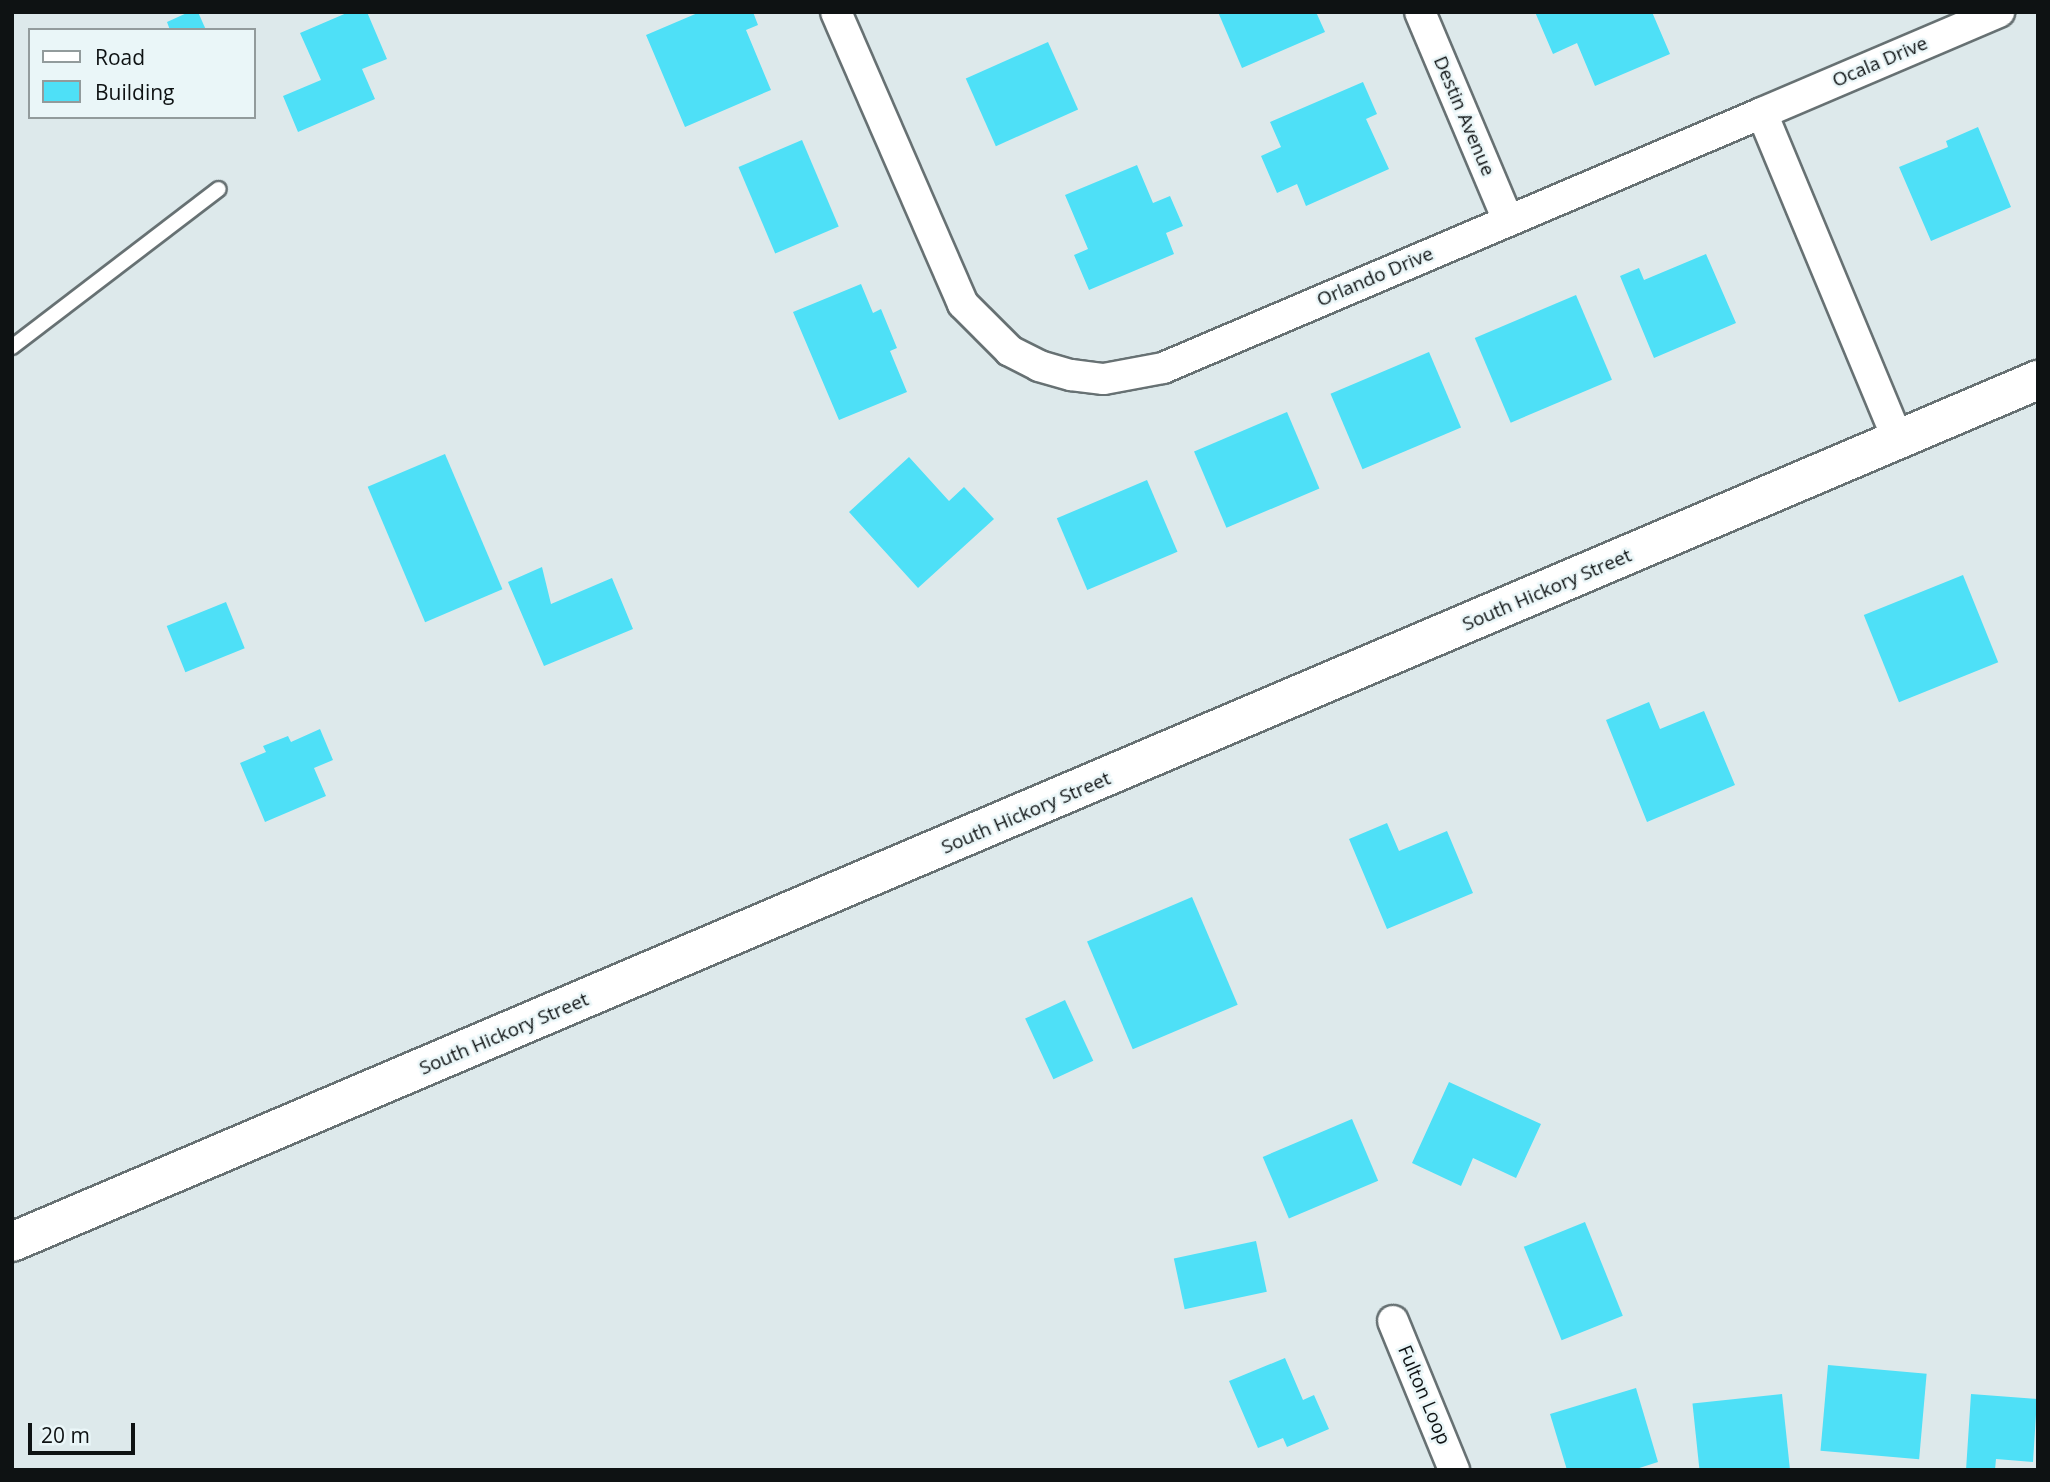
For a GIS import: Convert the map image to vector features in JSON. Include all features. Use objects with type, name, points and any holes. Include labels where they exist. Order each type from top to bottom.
[{"type":"street","name":"Orlando Drive","points":[[836,12],[963,304],[984,330],[1039,366],[1104,379],[1163,368],[1762,113]]},
{"type":"street","name":"Destin Avenue","points":[[1420,12],[1508,220]]},
{"type":"street","name":"Ocala Drive","points":[[1762,113],[1992,14]]},
{"type":"street","points":[[1762,113],[1898,440]]},
{"type":"street","name":"South Hickory Street","points":[[12,1242],[2038,380]]},
{"type":"street","name":"Fulton Loop","points":[[1393,1321],[1454,1470]]},
{"type":"lane","points":[[12,347],[30,338],[219,189]]},
{"type":"building","points":[[189,12],[198,12],[205,28],[169,28],[167,22]]},
{"type":"building","points":[[349,12],[367,12],[387,59],[362,69],[375,99],[298,132],[283,96],[321,80],[300,33]]},
{"type":"building","points":[[700,12],[753,12],[758,25],[746,30],[771,90],[685,127],[646,35]]},
{"type":"building","points":[[1218,12],[1316,12],[1325,32],[1242,68]]},
{"type":"building","points":[[1535,12],[1652,12],[1670,54],[1595,86],[1577,43],[1553,54]]},
{"type":"building","points":[[1048,42],[1078,110],[996,146],[966,79]]},
{"type":"building","points":[[1363,82],[1377,114],[1366,119],[1389,169],[1306,206],[1297,184],[1277,193],[1261,156],[1281,147],[1270,122]]},
{"type":"building","points":[[1978,127],[2011,207],[1931,241],[1899,167],[1948,147],[1946,141]]},
{"type":"building","points":[[802,140],[839,227],[775,253],[738,167]]},
{"type":"building","points":[[1137,165],[1153,203],[1170,196],[1183,226],[1166,233],[1174,254],[1089,290],[1074,255],[1088,249],[1065,195]]},
{"type":"building","points":[[1706,254],[1736,323],[1654,358],[1620,276],[1639,268],[1644,280]]},
{"type":"building","points":[[861,284],[873,313],[881,309],[897,348],[890,351],[907,392],[839,420],[793,312]]},
{"type":"building","points":[[1576,295],[1612,380],[1511,423],[1475,338]]},
{"type":"building","points":[[1429,352],[1461,427],[1363,469],[1331,394]]},
{"type":"building","points":[[1287,412],[1319,488],[1226,528],[1194,451]]},
{"type":"building","points":[[445,454],[502,589],[425,622],[368,487]]},
{"type":"building","points":[[909,457],[949,501],[964,487],[994,519],[918,588],[849,512]]},
{"type":"building","points":[[1147,480],[1177,552],[1087,590],[1057,518]]},
{"type":"building","points":[[542,567],[551,604],[612,578],[633,629],[544,666],[508,582]]},
{"type":"building","points":[[1963,575],[1998,662],[1899,702],[1864,615]]},
{"type":"building","points":[[226,602],[245,648],[185,672],[167,626]]},
{"type":"building","points":[[1649,702],[1660,729],[1704,711],[1735,785],[1647,822],[1606,720]]},
{"type":"building","points":[[320,729],[333,760],[314,768],[326,796],[265,822],[240,763],[266,752],[263,746],[288,736],[291,742]]},
{"type":"building","points":[[1387,823],[1399,851],[1447,831],[1473,893],[1387,929],[1349,839]]},
{"type":"building","points":[[1192,897],[1238,1005],[1133,1049],[1087,942]]},
{"type":"building","points":[[1065,1000],[1093,1061],[1053,1079],[1025,1019]]},
{"type":"building","points":[[1449,1082],[1541,1124],[1516,1178],[1473,1158],[1461,1186],[1412,1163]]},
{"type":"building","points":[[1352,1119],[1378,1181],[1289,1219],[1263,1157]]},
{"type":"building","points":[[1585,1222],[1623,1316],[1562,1340],[1524,1247]]},
{"type":"building","points":[[1256,1241],[1267,1292],[1185,1309],[1174,1258]]},
{"type":"building","points":[[1285,1358],[1303,1400],[1314,1395],[1329,1429],[1287,1447],[1283,1438],[1258,1448],[1229,1381]]},
{"type":"building","points":[[1828,1365],[1927,1374],[1919,1459],[1821,1451]]},
{"type":"building","points":[[1636,1388],[1658,1462],[1633,1470],[1567,1470],[1550,1414]]},
{"type":"building","points":[[1782,1394],[1790,1470],[1699,1470],[1692,1403]]},
{"type":"building","points":[[1971,1394],[2037,1399],[2033,1462],[1996,1459],[1995,1470],[1966,1470]]}]
